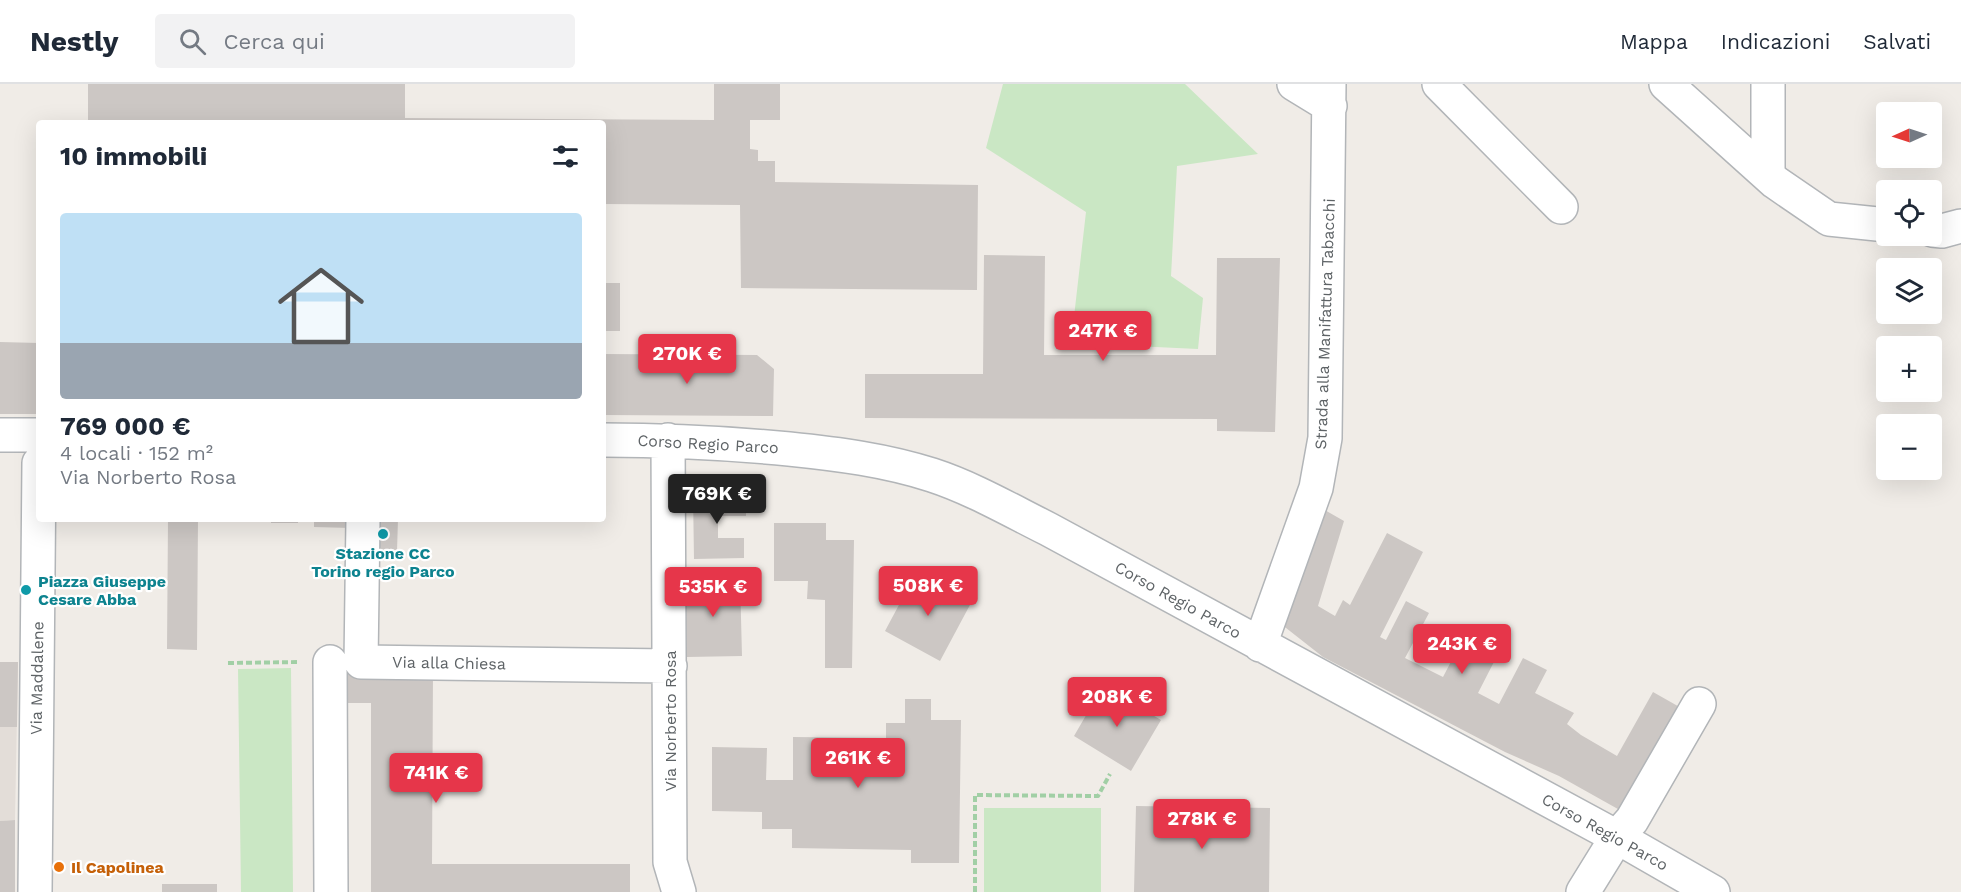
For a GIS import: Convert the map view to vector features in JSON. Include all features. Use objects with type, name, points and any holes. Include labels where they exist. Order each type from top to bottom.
[{"type":"street","name":"Strada alla Manifattura Tabacchi","points":[[1260,645],[1316,488],[1325,438],[1330,95],[1294,84]]},
{"type":"street","points":[[1439,84],[1561,207]]},
{"type":"street","points":[[1666,84],[1768,176],[1829,219],[1876,224]]},
{"type":"street","points":[[1768,84],[1768,176]]},
{"type":"street","points":[[1942,231],[1961,226]]},
{"type":"street","points":[[0,435],[36,435]]},
{"type":"street","name":"Corso Regio Parco","points":[[606,440],[668,440],[749,445],[846,455],[893,463],[935,476],[991,500],[1047,529],[1617,837],[1713,892]]},
{"type":"street","name":"Via Norberto Rosa","points":[[668,440],[675,877]]},
{"type":"street","name":"Via Maddalene","points":[[35,892],[38,522]]},
{"type":"street","points":[[332,892],[346,662],[363,522]]},
{"type":"street","name":"Via alla Chiesa","points":[[346,662],[670,666]]},
{"type":"street","points":[[1583,892],[1617,837],[1632,820],[1699,704]]},
{"type":"path","points":[[228,663],[346,662]]},
{"type":"path","points":[[975,892],[975,795],[1098,796],[1110,774]]},
{"type":"shaded area","points":[[0,662],[18,662],[15,820],[0,821]]},
{"type":"green space","points":[[1003,84],[1185,84],[1258,154],[1177,166],[1171,276],[1203,298],[1198,349],[1071,343],[1086,212],[986,148]]},
{"type":"green space","points":[[291,668],[293,892],[241,892],[238,669]]},
{"type":"green space","points":[[984,808],[1101,808],[1101,892],[984,892]]},
{"type":"building","points":[[88,84],[405,84],[405,118],[714,120],[714,84],[780,84],[780,120],[750,120],[750,149],[758,150],[758,161],[775,161],[775,182],[978,185],[977,290],[741,288],[740,205],[606,204],[606,120],[88,120]]},
{"type":"building","points":[[984,255],[1045,256],[1044,355],[1216,355],[1217,258],[1280,258],[1275,432],[1217,431],[1217,419],[865,418],[865,374],[983,374]]},
{"type":"building","points":[[606,283],[620,283],[620,331],[606,331]]},
{"type":"building","points":[[0,342],[36,343],[36,414],[0,414]]},
{"type":"building","points":[[606,354],[757,355],[774,369],[773,416],[606,415]]},
{"type":"building","points":[[693,493],[746,493],[746,516],[718,516],[718,538],[744,538],[744,558],[694,559]]},
{"type":"building","points":[[1323,509],[1344,521],[1318,606],[1335,616],[1343,600],[1350,605],[1387,533],[1423,552],[1380,637],[1386,640],[1406,601],[1429,613],[1405,658],[1443,677],[1456,652],[1471,660],[1479,644],[1498,654],[1478,693],[1499,704],[1523,658],[1547,670],[1535,693],[1574,713],[1567,724],[1617,756],[1653,692],[1683,709],[1625,813],[1559,776],[1505,752],[1323,657],[1281,624]]},
{"type":"building","points":[[168,522],[198,522],[197,650],[167,649]]},
{"type":"building","points":[[271,522],[298,522],[298,523]]},
{"type":"building","points":[[314,522],[352,522],[351,528],[314,527]]},
{"type":"building","name":"Stazione CC Torino regio Parco","points":[[368,522],[398,522],[397,551],[367,550]]},
{"type":"building","points":[[774,523],[826,523],[826,540],[854,540],[852,668],[825,668],[825,600],[807,599],[808,581],[774,581]]},
{"type":"building","points":[[916,573],[971,603],[940,661],[885,631]]},
{"type":"building","points":[[685,579],[740,579],[742,656],[687,657]]},
{"type":"building","points":[[0,662],[18,662],[17,727],[0,727]]},
{"type":"building","points":[[433,671],[432,864],[630,864],[630,892],[371,892],[371,703],[342,703],[342,672]]},
{"type":"building","points":[[1103,686],[1161,720],[1131,771],[1074,736]]},
{"type":"building","points":[[905,699],[931,699],[931,720],[961,720],[959,863],[911,863],[911,850],[792,848],[792,829],[762,829],[762,812],[712,811],[712,747],[767,748],[766,780],[793,780],[793,737],[886,738],[886,723],[905,723]]},
{"type":"building","points":[[1136,806],[1270,808],[1269,892],[1134,892]]},
{"type":"building","points":[[15,820],[15,892],[0,892],[0,821]]},
{"type":"building","points":[[162,884],[217,884],[217,892],[162,892]]},
{"type":"place","name":"Stazione CC Torino regio Parco","points":[[383,534]]},
{"type":"place","name":"Piazza Giuseppe Cesare Abba","points":[[26,590]]},
{"type":"place","name":"Il Capolinea","points":[[59,867]]}]
